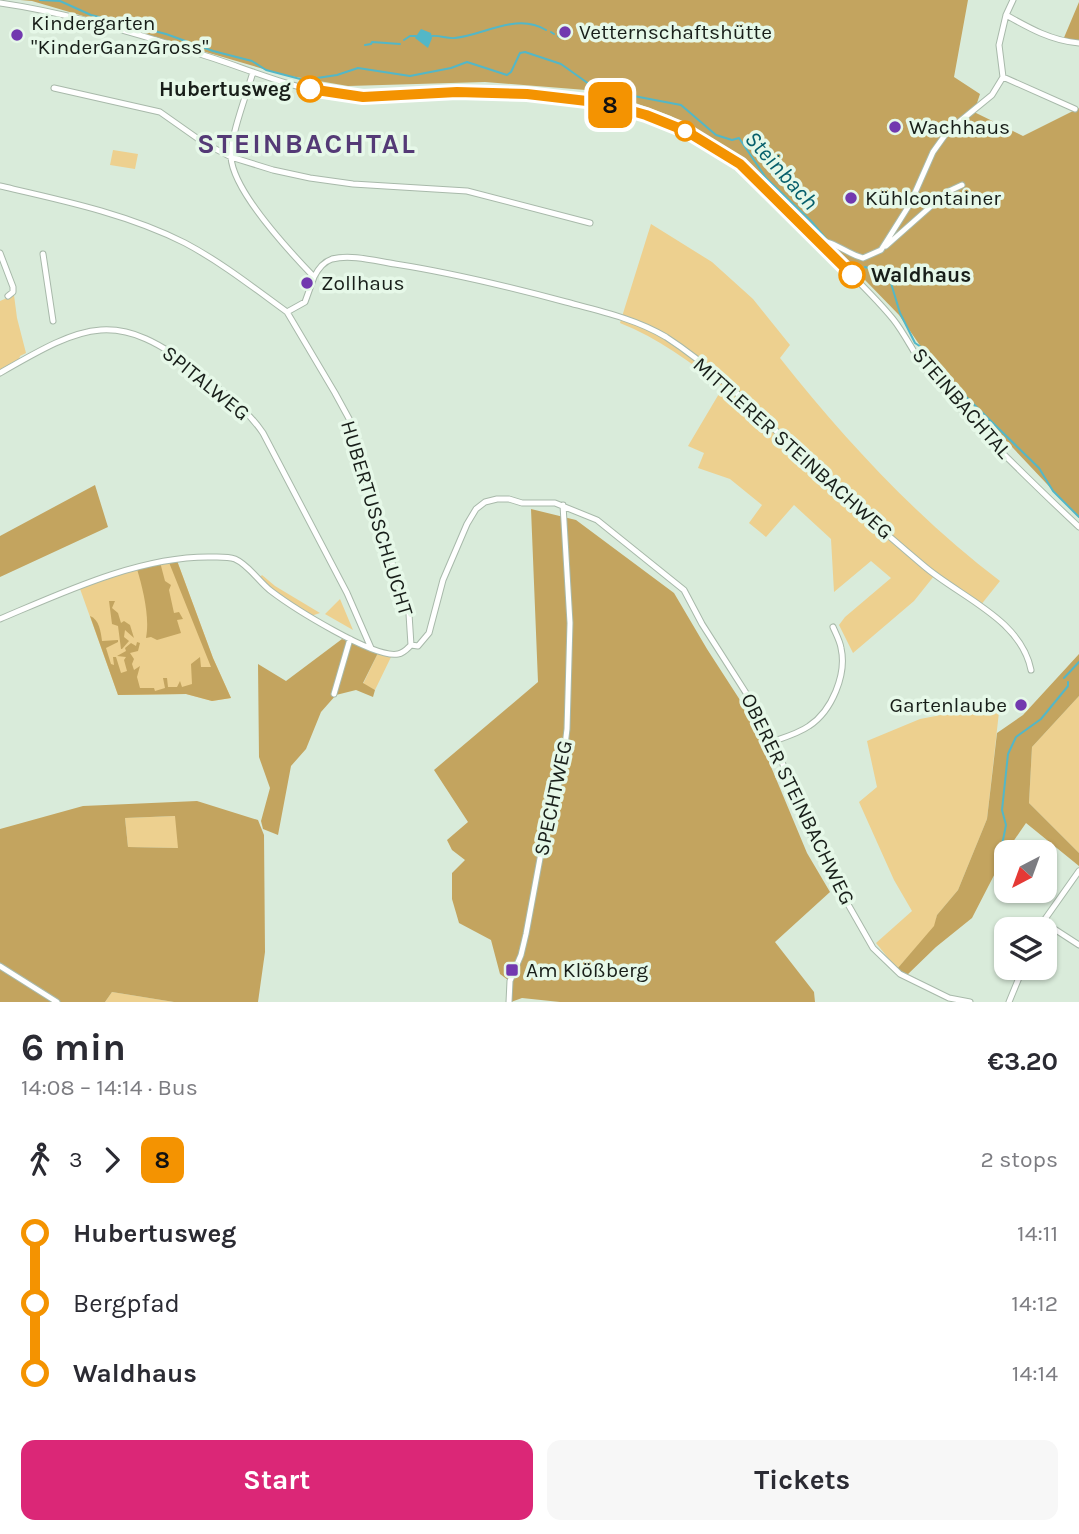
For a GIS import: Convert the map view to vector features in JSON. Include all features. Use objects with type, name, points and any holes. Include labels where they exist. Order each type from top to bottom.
[{"type":"street","points":[[881,250],[910,204],[933,152],[948,131],[992,96],[1003,77],[999,45],[1006,15],[1013,0]]},
{"type":"street","name":"STEINBACHTAL","points":[[0,4],[37,10],[117,30],[335,94],[363,97],[457,92],[527,94],[604,103],[686,131],[740,164],[816,240],[894,320],[922,364],[944,390],[1079,527]]},
{"type":"street","points":[[1006,15],[1064,42],[1079,43]]},
{"type":"street","points":[[0,186],[130,221],[183,242],[222,265],[288,312],[305,302],[314,277],[285,248],[254,206],[237,176],[231,157],[253,72]]},
{"type":"street","points":[[1003,77],[1075,109]]},
{"type":"street","points":[[54,88],[160,112],[190,134],[231,157],[273,170],[353,184],[467,191],[590,223]]},
{"type":"street","points":[[816,240],[832,241],[852,255],[863,258],[881,250],[933,202],[962,185]]},
{"type":"street","points":[[0,253],[13,287],[13,292],[8,296]]},
{"type":"street","points":[[44,254],[53,321]]},
{"type":"street","name":"MITTLERER STEINBACHWEG","points":[[314,277],[320,266],[331,259],[348,258],[427,269],[606,312],[664,336],[721,377],[818,472],[924,566],[1016,636],[1024,647],[1031,670]]},
{"type":"street","name":"HUBERTUSSCHLUCHT","points":[[288,312],[353,426],[372,507],[409,614],[411,645]]},
{"type":"street","name":"SPITALWEG","points":[[0,373],[63,340],[101,328],[122,329],[176,354],[247,412],[263,433],[346,593],[371,648]]},
{"type":"street","name":"OBERER STEINBACHWEG","points":[[411,645],[418,646],[429,633],[443,580],[467,524],[476,509],[485,502],[496,499],[522,503],[548,502],[563,505],[597,520],[677,583],[762,718],[774,741],[796,805],[821,857],[873,948],[900,974],[947,1000],[970,1002]]},
{"type":"street","name":"SPECHTWEG","points":[[509,1002],[510,981],[526,934],[541,853],[562,771],[567,729],[570,623],[563,505]]},
{"type":"street","points":[[0,619],[79,586],[176,558],[225,558],[235,559],[274,593],[350,639],[371,648],[397,654],[411,645]]},
{"type":"street","points":[[774,741],[810,725],[831,702],[841,671],[842,649],[833,627]]},
{"type":"street","points":[[334,694],[350,639]]},
{"type":"street","points":[[1045,917],[1079,871]]},
{"type":"street","points":[[1057,931],[1079,945]]},
{"type":"street","points":[[0,967],[57,1002]]},
{"type":"street","points":[[1009,1002],[1018,980]]},
{"type":"shaded area","points":[[20,0],[968,0],[954,77],[980,94],[974,112],[1023,136],[1079,108],[1079,518],[930,360],[899,315],[799,212],[744,158],[671,116],[630,101],[586,90],[485,82],[348,86],[284,75],[32,1]]},
{"type":"shaded area","points":[[1079,2],[1079,42],[1063,40]]},
{"type":"shaded area","points":[[113,150],[138,154],[135,169],[110,165]]},
{"type":"shaded area","points":[[651,224],[712,262],[753,299],[790,345],[780,358],[830,419],[911,504],[969,557],[1000,581],[980,606],[934,576],[914,601],[853,653],[839,625],[891,578],[871,561],[834,592],[831,539],[794,505],[766,537],[749,523],[762,505],[730,479],[698,468],[704,453],[688,446],[723,387],[661,343],[620,323]]},
{"type":"shaded area","points":[[14,295],[26,353],[20,356],[18,363],[0,373],[0,301]]},
{"type":"shaded area","points":[[95,485],[108,527],[0,577],[0,536]]},
{"type":"shaded area","points":[[531,509],[576,520],[674,593],[749,714],[807,853],[830,892],[775,942],[814,992],[815,1002],[560,1002],[522,998],[511,1002],[512,983],[500,974],[491,940],[459,923],[452,899],[452,873],[465,860],[452,850],[447,840],[468,822],[434,770],[538,682]]},
{"type":"shaded area","points":[[176,558],[213,658],[231,698],[212,701],[186,694],[118,695],[79,586]]},
{"type":"shaded area","points":[[176,558],[213,658],[231,698],[212,701],[186,694],[118,695],[90,616],[97,623],[102,641],[118,640],[106,648],[111,664],[114,665],[113,657],[116,657],[121,673],[127,671],[124,660],[126,657],[117,656],[126,651],[125,648],[131,643],[136,646],[137,642],[140,643],[138,651],[130,653],[134,659],[134,670],[140,666],[137,677],[140,688],[154,688],[155,691],[165,688],[163,678],[167,678],[168,687],[177,687],[180,681],[182,687],[192,684],[191,664],[200,657],[201,667],[211,667],[168,560]]},
{"type":"shaded area","points":[[160,562],[165,581],[171,585],[169,590],[174,613],[179,612],[183,619],[177,620],[181,633],[157,640],[146,638],[144,594],[137,569]]},
{"type":"shaded area","points":[[262,575],[320,613],[311,616],[280,598],[258,579]]},
{"type":"shaded area","points":[[340,599],[353,630],[325,614]]},
{"type":"shaded area","points":[[109,601],[115,601],[112,608],[118,613],[121,623],[124,621],[130,625],[134,638],[125,630],[124,637],[129,641],[122,649],[118,626],[112,624]]},
{"type":"shaded area","points":[[342,639],[378,653],[363,683],[375,690],[373,697],[356,690],[336,695],[321,712],[306,749],[291,766],[278,835],[263,829],[261,821],[270,788],[259,757],[258,664],[286,681]]},
{"type":"shaded area","points":[[378,653],[391,657],[375,690],[363,684]]},
{"type":"shaded area","points":[[1079,654],[1079,696],[1032,747],[1029,803],[1079,853],[1079,866],[1057,848],[1057,840],[1047,840],[1026,823],[1014,840],[994,840],[994,875],[972,918],[906,976],[897,969],[934,926],[937,915],[958,890],[987,819],[997,733],[1023,715]]},
{"type":"shaded area","points":[[1079,696],[1079,853],[1029,803],[1032,747]]},
{"type":"shaded area","points":[[993,705],[999,712],[987,819],[958,890],[937,915],[935,926],[897,969],[876,943],[912,911],[894,880],[859,802],[877,787],[867,741],[920,719]]},
{"type":"shaded area","points":[[197,801],[258,820],[264,835],[265,952],[258,1002],[174,1002],[112,992],[105,1002],[0,1002],[0,829],[83,806]],"holes":[[[175,816],[178,848],[128,847],[125,818]]]},
{"type":"shaded area","points":[[176,816],[179,848],[128,847],[125,818]]},
{"type":"shaded area","points":[[112,992],[174,1002],[105,1002]]},
{"type":"water","points":[[421,29],[431,33],[428,48],[415,38]]},
{"type":"waterway","name":"Steinbach","points":[[40,0],[60,1],[91,15],[166,34],[213,51],[252,61],[266,70],[304,80],[337,75],[358,68],[410,76],[467,62],[507,75],[520,53],[525,52],[561,64],[589,84],[618,93],[681,105],[716,135],[732,140],[739,138],[766,178],[827,240]]},
{"type":"waterway","points":[[432,36],[455,38],[524,23],[546,30]]},
{"type":"waterway","points":[[404,40],[416,36]]},
{"type":"waterway","points":[[365,45],[372,42],[400,44]]},
{"type":"waterway","name":"Steinbach","points":[[865,267],[882,272],[890,280],[900,313],[915,343],[924,349],[957,388],[1039,468],[1053,491],[1079,517]]},
{"type":"waterway","points":[[1064,678],[1079,662]]},
{"type":"waterway","points":[[1003,840],[1006,825],[1002,810],[1008,754],[1016,737],[1041,719],[1068,686],[1068,682]]},
{"type":"bus line","name":"8","points":[[310,89],[363,97],[457,92],[527,94],[604,103],[646,115],[686,131],[740,164],[852,275]]},
{"type":"place","name":"Vetternschaftshütte","points":[[565,32]]},
{"type":"place","name":"Kindergarten \"KinderGanzGross\"","points":[[17,35]]},
{"type":"place","name":"Hubertusweg","points":[[310,89]]},
{"type":"place","name":"Wachhaus","points":[[895,127]]},
{"type":"place","name":"Kühlcontainer","points":[[851,198]]},
{"type":"place","name":"Waldhaus","points":[[852,275]]},
{"type":"place","name":"Zollhaus","points":[[307,283]]},
{"type":"place","name":"Gartenlaube","points":[[1021,705]]},
{"type":"place","name":"Am Klößberg","points":[[512,970]]},
{"type":"district","name":"STEINBACHTAL","points":[[307,143]]}]
